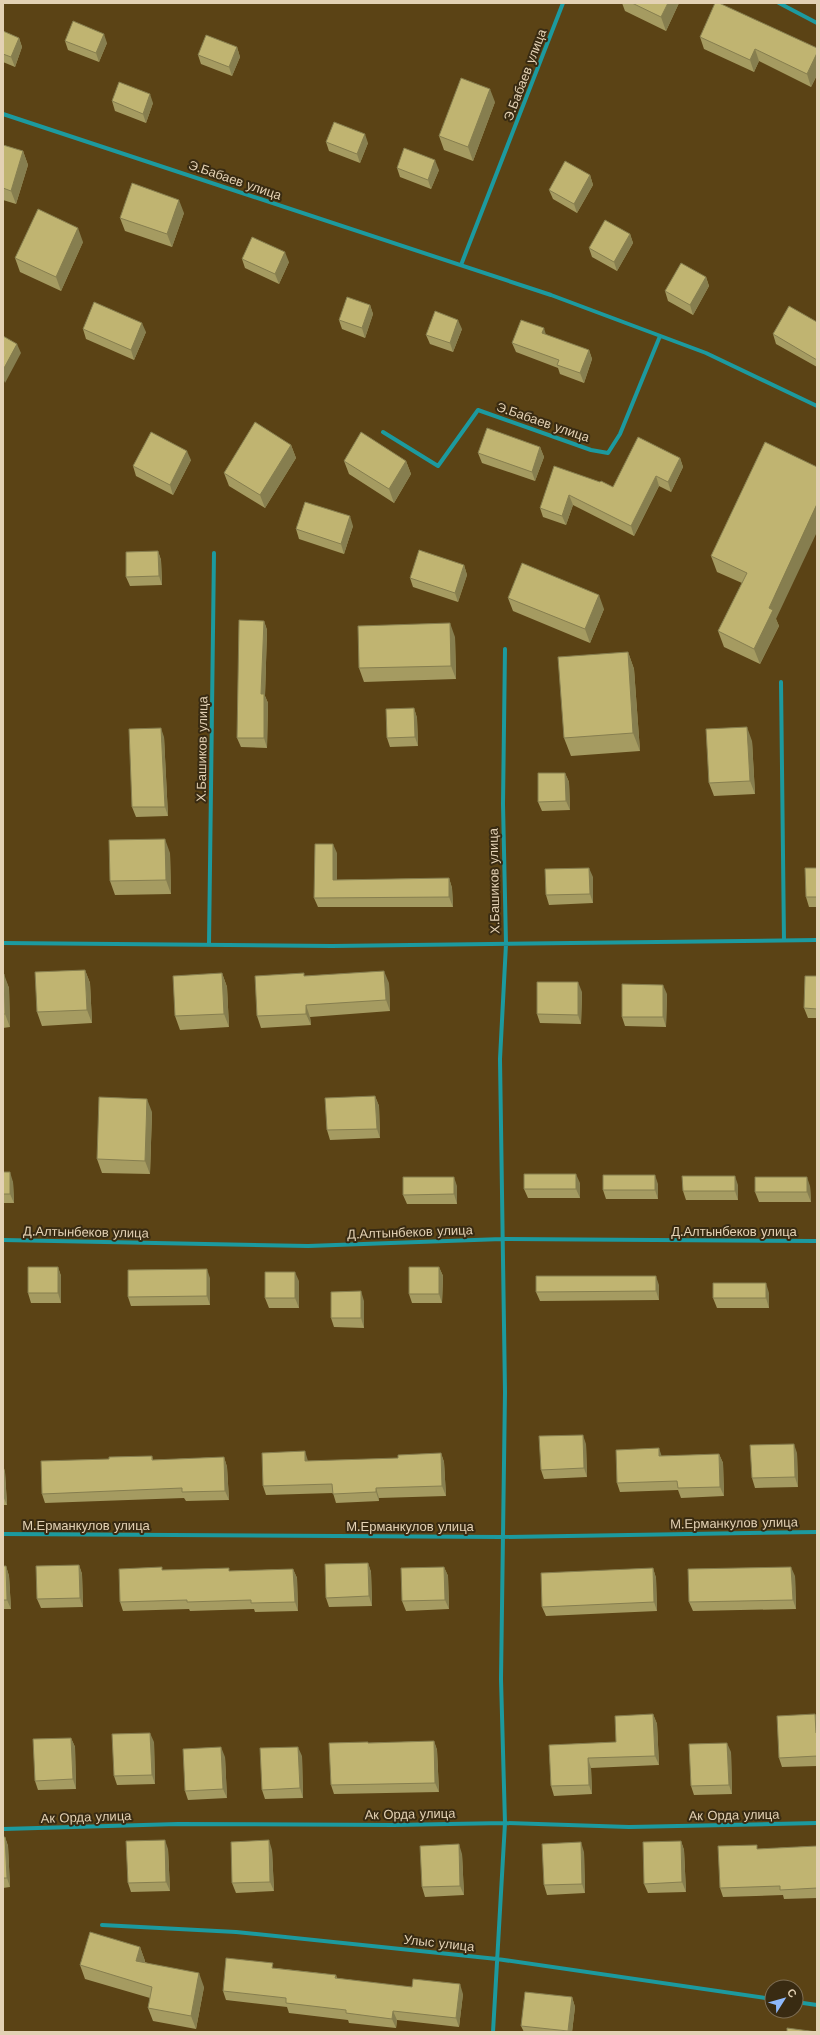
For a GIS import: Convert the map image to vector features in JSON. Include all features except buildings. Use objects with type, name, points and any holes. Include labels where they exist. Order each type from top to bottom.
[{"type":"street","name":"Э.Бабаев улица","points":[[461,265],[563,3]]},
{"type":"street","points":[[779,3],[817,24]]},
{"type":"street","name":"Э.Бабаев улица","points":[[3,114],[551,295],[706,353],[817,406]]},
{"type":"street","name":"Э.Бабаев улица","points":[[383,432],[438,466],[478,410],[591,450],[608,453],[620,434],[660,336]]},
{"type":"street","name":"Х.Башиков улица","points":[[209,946],[214,553]]},
{"type":"street","name":"Х.Башиков улица","points":[[505,649],[503,804],[506,944]]},
{"type":"street","points":[[781,682],[784,940]]},
{"type":"street","name":"Х.Башиков улица","points":[[3,943],[209,946],[817,940]]},
{"type":"street","points":[[494,2032],[505,1823],[501,1679],[501,1536],[505,1392],[500,1059],[506,944]]},
{"type":"street","name":"Д.Алтынбеков улица","points":[[3,1240],[308,1246],[502,1239],[817,1241]]},
{"type":"street","name":"М.Ерманкулов улица","points":[[3,1534],[501,1536],[817,1532]]},
{"type":"street","name":"Ак Орда улица","points":[[3,1829],[178,1824],[394,1825],[505,1823],[629,1827],[817,1823]]},
{"type":"street","name":"Улыс улица","points":[[102,1925],[236,1932],[497,1959],[764,1998]]},
{"type":"street","points":[[804,2003],[817,2005]]}]
